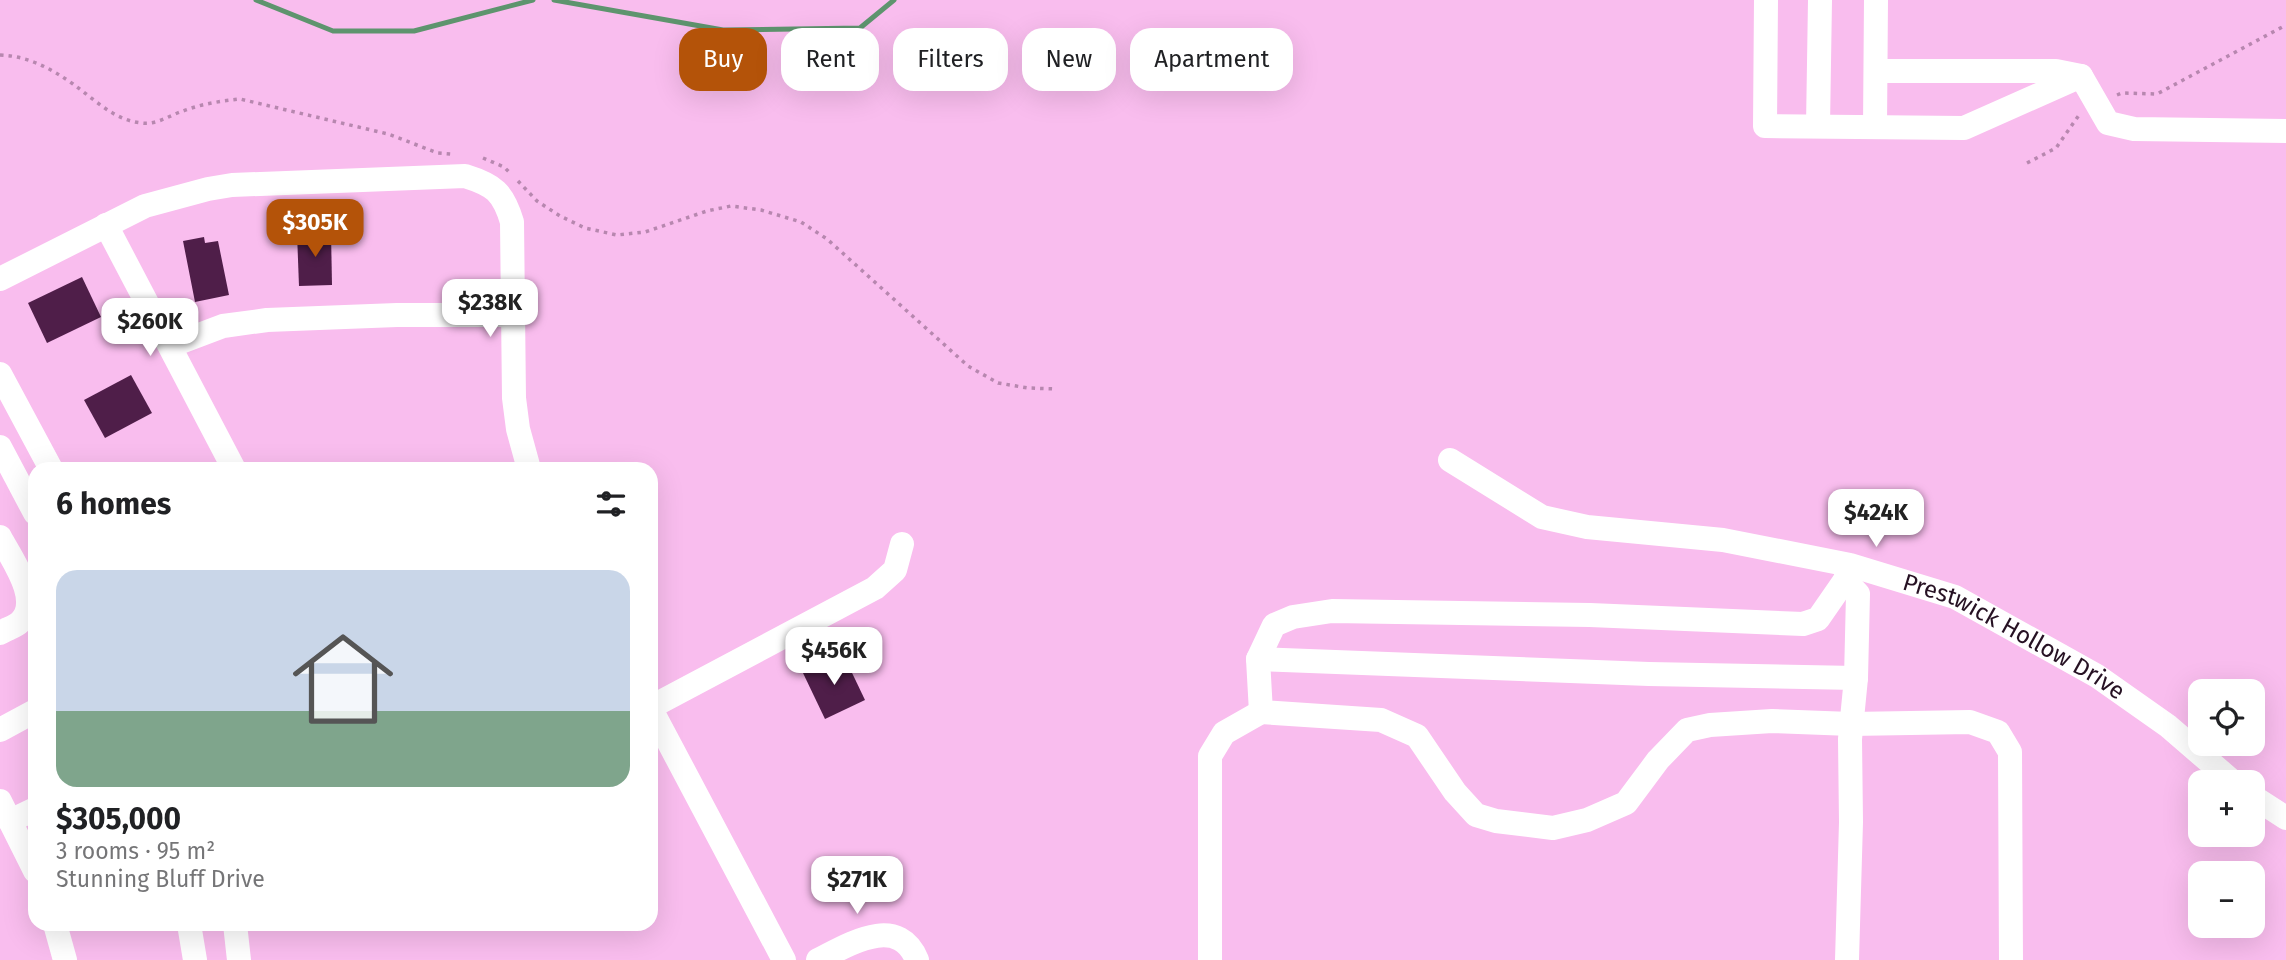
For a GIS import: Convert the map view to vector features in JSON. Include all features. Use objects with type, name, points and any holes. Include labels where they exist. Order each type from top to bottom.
[{"type":"street","points":[[1766,0],[1765,126],[1964,128],[2081,76]]},
{"type":"street","points":[[1818,126],[1820,0]]},
{"type":"street","points":[[1875,127],[1876,0]]},
{"type":"street","points":[[1876,71],[2056,71],[2081,76],[2108,123],[2134,128],[2286,131]]},
{"type":"street","points":[[0,279],[145,206],[208,189],[232,185],[465,176],[483,181],[497,190],[506,204],[512,222],[514,398],[518,429],[527,462]]},
{"type":"street","points":[[106,225],[230,462]]},
{"type":"street","points":[[170,346],[223,326],[267,320],[397,314],[512,314]]},
{"type":"street","points":[[0,374],[47,462]]},
{"type":"street","points":[[0,447],[28,500]]},
{"type":"street","name":"Prestwick Hollow Drive","points":[[1450,460],[1542,517],[1598,528],[1723,540],[1955,597],[2097,676],[2168,726],[2219,770]]},
{"type":"street","points":[[0,537],[26,587],[28,606],[20,622],[0,633]]},
{"type":"street","points":[[658,704],[875,588],[895,570],[902,544]]},
{"type":"street","points":[[1261,712],[1258,659],[1274,625],[1293,617],[1332,611],[1590,615],[1803,624],[1818,619],[1848,572]]},
{"type":"street","points":[[1847,960],[1858,594],[1848,572]]},
{"type":"street","points":[[1258,659],[1649,674],[1856,678]]},
{"type":"street","points":[[1210,960],[1210,756],[1224,733],[1261,712],[1381,720],[1418,736],[1455,792],[1476,814],[1496,821],[1553,828],[1587,820],[1626,803],[1658,760],[1687,730],[1710,725],[1772,721],[1852,724],[1970,722],[1998,732],[2010,752],[2011,960]]},
{"type":"street","points":[[0,730],[28,715]]},
{"type":"street","points":[[658,721],[784,960]]},
{"type":"street","points":[[2265,804],[2286,818]]},
{"type":"street","points":[[28,809],[5,811],[28,857]]},
{"type":"street","points":[[57,931],[65,960]]},
{"type":"street","points":[[190,931],[195,960]]},
{"type":"street","points":[[236,931],[239,960]]},
{"type":"street","points":[[818,960],[867,936],[887,936],[909,950]]},
{"type":"path","points":[[2027,163],[2056,148],[2079,115],[2122,93],[2157,94],[2286,25]]},
{"type":"path","points":[[0,55],[18,56],[44,65],[105,108],[128,120],[143,124],[219,101],[240,99],[388,134],[438,153],[457,154]]},
{"type":"path","points":[[478,157],[504,167],[537,201],[585,228],[617,234],[645,232],[707,211],[731,206],[761,210],[801,222],[827,239],[968,366],[998,383],[1057,389]]},
{"type":"building","points":[[331,232],[332,285],[299,286],[297,233]]},
{"type":"building","points":[[204,237],[205,243],[218,241],[229,295],[195,302],[183,241]]},
{"type":"building","points":[[82,277],[101,317],[47,343],[28,303]]},
{"type":"building","points":[[131,375],[152,413],[105,438],[84,400]]},
{"type":"building","points":[[843,654],[865,700],[825,719],[803,673]]},
{"type":"waterway","points":[[256,0],[333,31],[414,31],[533,0]]},
{"type":"waterway","points":[[554,0],[723,30],[860,28],[894,0]]}]
